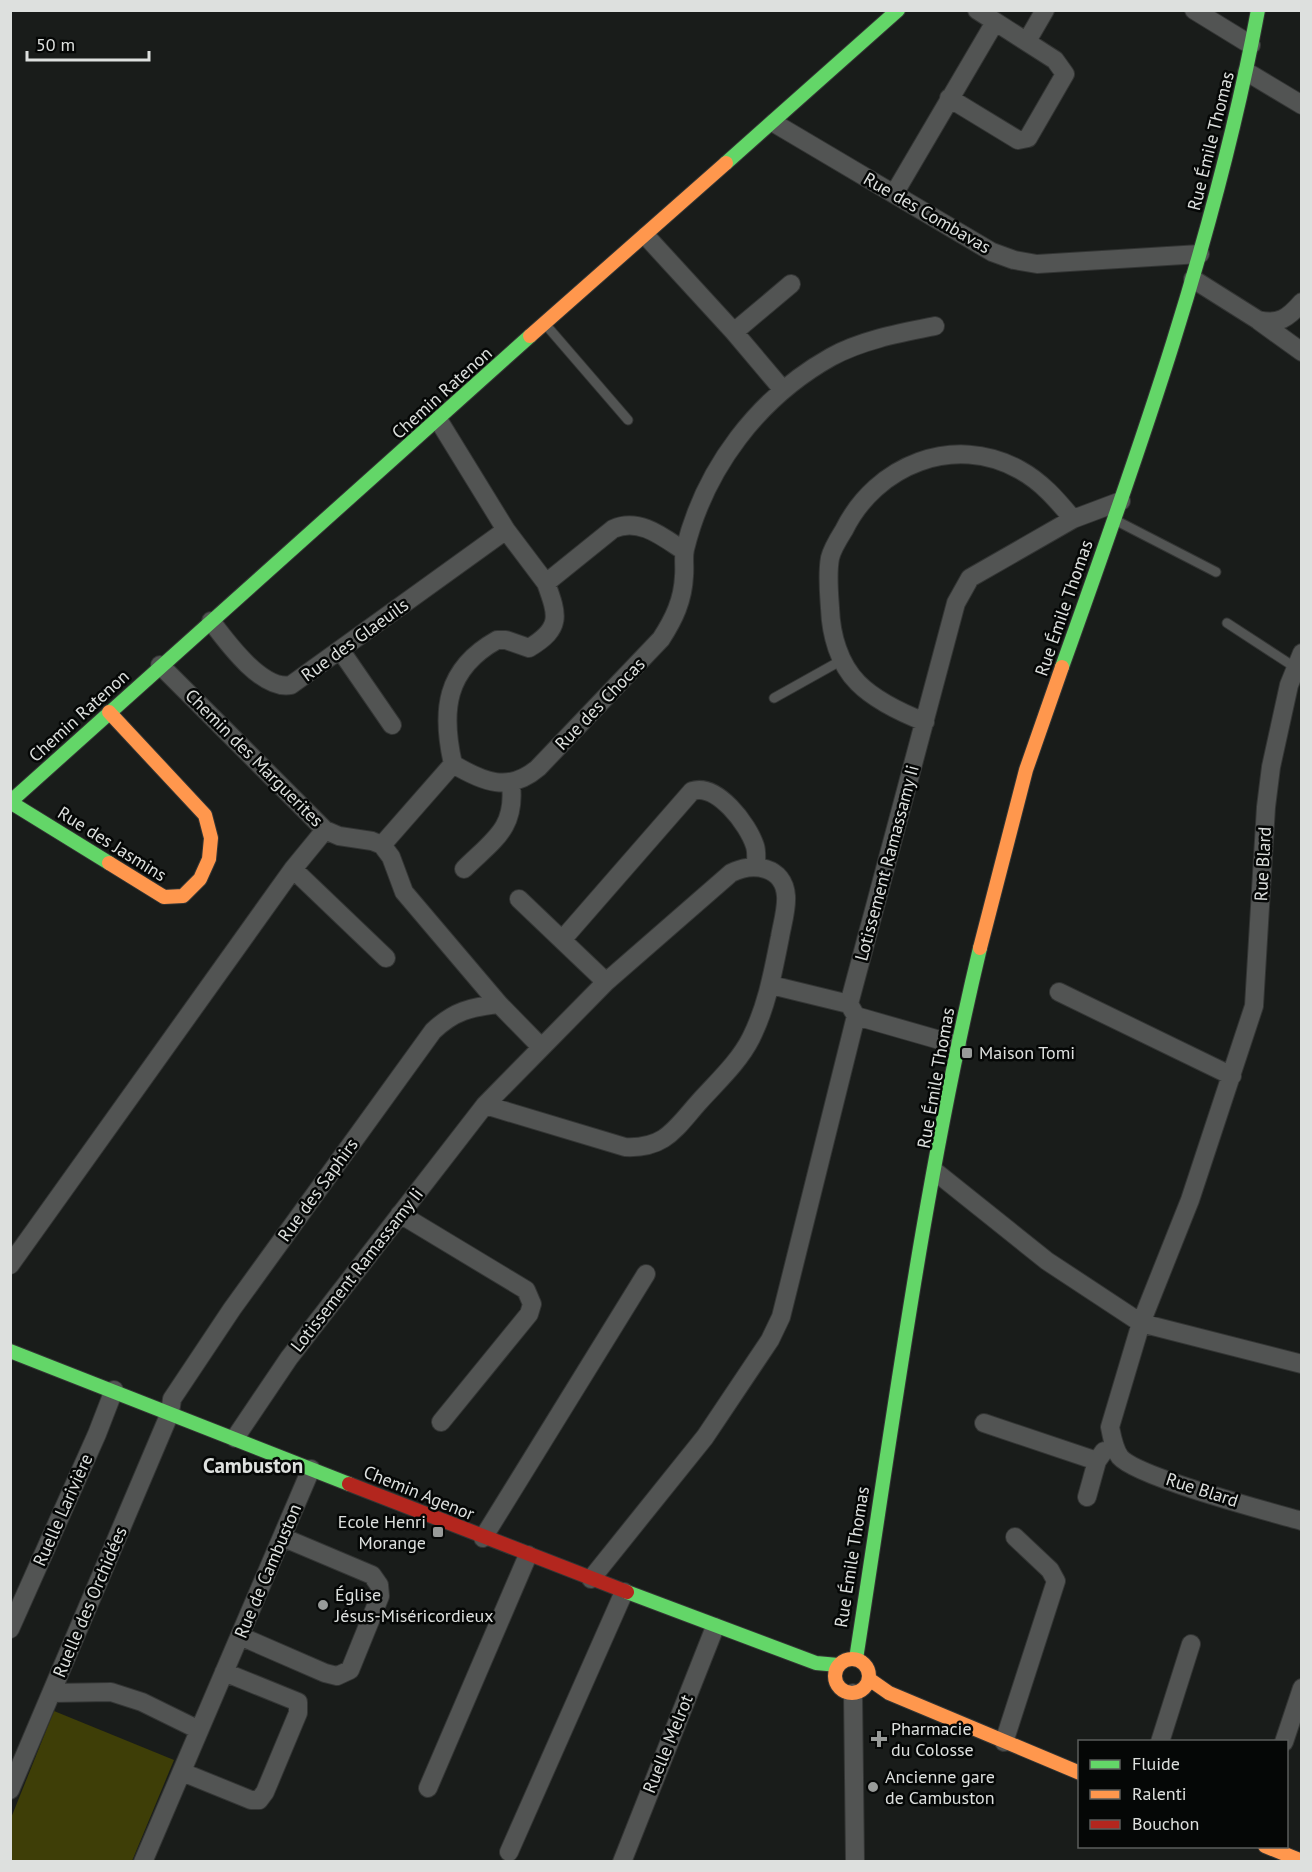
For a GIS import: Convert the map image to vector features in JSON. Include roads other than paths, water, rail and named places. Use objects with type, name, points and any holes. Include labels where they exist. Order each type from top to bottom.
[{"type":"street","name":"Chemin Ratenon","points":[[10,802],[160,665],[774,123],[898,10]]},
{"type":"street","points":[[949,98],[1018,140],[1028,138],[1065,74],[1055,60],[977,10]]},
{"type":"street","points":[[1028,41],[1046,10]]},
{"type":"street","points":[[1194,10],[1251,45]]},
{"type":"street","name":"Rue Émile Thomas","points":[[856,1659],[904,1353],[937,1173],[957,1046],[1026,770],[1115,519],[1193,279],[1240,106],[1257,10]]},
{"type":"street","points":[[894,194],[995,22]]},
{"type":"street","points":[[1246,72],[1302,105]]},
{"type":"street","name":"Rue des Combavas","points":[[774,123],[969,240],[1014,260],[1037,264],[1200,254]]},
{"type":"street","points":[[646,236],[734,332],[783,390]]},
{"type":"street","points":[[1193,279],[1258,320],[1302,352]]},
{"type":"street","points":[[734,332],[791,284]]},
{"type":"street","points":[[1258,320],[1280,322],[1302,302]]},
{"type":"street","name":"Rue des Chocas","points":[[512,784],[527,778],[538,768],[661,639],[673,621],[681,601],[684,551],[716,469],[730,448],[783,390],[832,357],[880,338],[935,326]]},
{"type":"street","points":[[438,421],[506,530],[546,583],[555,607],[555,623],[548,636],[529,648],[506,640],[497,640],[467,666],[453,688],[448,701],[446,727],[453,764],[472,775],[512,784],[511,814],[505,828],[464,869]]},
{"type":"street","points":[[925,722],[880,700],[858,683],[842,660],[831,627],[830,557],[858,506],[878,483],[909,464],[947,454],[985,457],[1019,469],[1047,489],[1073,519]]},
{"type":"street","name":"Lotissement Ramassamy Ii","points":[[591,1579],[705,1437],[770,1340],[781,1317],[852,1010],[956,603],[970,578],[1073,519],[1121,501]]},
{"type":"street","points":[[546,583],[609,532],[624,524],[655,532],[684,551]]},
{"type":"street","name":"Rue des Glaeuils","points":[[211,621],[231,647],[264,678],[282,687],[300,680],[506,530]]},
{"type":"street","points":[[341,651],[392,725]]},
{"type":"street","name":"Rue Blard","points":[[1299,661],[1289,685],[1271,767],[1266,807],[1254,1006],[1190,1200],[1141,1323],[1110,1427],[1114,1444],[1121,1457],[1133,1466],[1184,1486],[1302,1521]]},
{"type":"street","name":"Chemin des Marguerites","points":[[160,665],[324,830],[339,836],[372,841],[382,845]]},
{"type":"street","name":"Rue des Jasmins","points":[[10,802],[164,897],[183,896],[191,890],[202,877],[213,847],[211,831],[205,815],[110,712]]},
{"type":"street","points":[[453,764],[382,845],[391,857],[404,892],[499,1004],[541,1047]]},
{"type":"street","points":[[485,1105],[617,1144],[643,1148],[666,1139],[735,1062],[750,1040],[771,985],[786,895],[780,879],[769,869],[756,865],[756,848],[748,830],[717,794],[699,789],[692,791],[562,940]]},
{"type":"street","points":[[10,1265],[293,869],[324,830]]},
{"type":"street","name":"Lotissement Ramassamy Ii","points":[[235,1438],[289,1358],[485,1105],[606,982],[731,873],[745,866],[756,865]]},
{"type":"street","points":[[293,869],[386,958]]},
{"type":"street","points":[[519,899],[606,982]]},
{"type":"street","points":[[771,985],[957,1046]]},
{"type":"street","points":[[1059,992],[1232,1076]]},
{"type":"street","name":"Rue des Saphirs","points":[[170,1413],[172,1399],[232,1309],[433,1031],[448,1017],[462,1010],[499,1004]]},
{"type":"street","points":[[937,1173],[1047,1261],[1141,1323],[1302,1364]]},
{"type":"street","points":[[400,1214],[526,1290],[532,1304],[529,1314],[441,1422]]},
{"type":"street","points":[[483,1538],[646,1274]]},
{"type":"street","name":"Chemin Agenor","points":[[10,1351],[114,1390],[528,1556],[836,1671]]},
{"type":"street","name":"Ruelle Larivière","points":[[10,1629],[114,1390]]},
{"type":"street","name":"Ruelle des Orchidées","points":[[10,1790],[170,1413]]},
{"type":"street","points":[[984,1423],[1097,1461]]},
{"type":"street","points":[[1087,1497],[1097,1461],[1114,1444]]},
{"type":"street","name":"Rue de Cambuston","points":[[144,1862],[311,1469]]},
{"type":"street","points":[[240,1636],[325,1673],[337,1676],[350,1670],[380,1596],[379,1585],[372,1575],[282,1537]]},
{"type":"street","points":[[1004,1742],[1056,1581],[1050,1570],[1015,1537]]},
{"type":"street","points":[[428,1788],[528,1556]]},
{"type":"street","points":[[509,1852],[624,1592]]},
{"type":"street","name":"Ruelle Melrot","points":[[622,1862],[715,1626]]},
{"type":"street","points":[[1161,1740],[1191,1644]]},
{"type":"street","points":[[855,1862],[862,1687],[868,1668],[856,1659],[848,1659],[836,1671],[838,1686],[862,1687],[889,1692],[1078,1772]]},
{"type":"street","points":[[182,1772],[251,1800],[259,1800],[265,1792],[298,1713],[298,1702],[224,1672]]},
{"type":"street","points":[[1285,1740],[1302,1688]]},
{"type":"street","points":[[52,1693],[111,1692],[142,1702],[199,1730]]},
{"type":"street","points":[[1270,1848],[1302,1861]]},
{"type":"lane","points":[[546,325],[628,420]]},
{"type":"lane","points":[[1115,519],[1216,572]]},
{"type":"lane","points":[[1227,623],[1299,661]]},
{"type":"lane","points":[[774,698],[842,660]]},
{"type":"place","name":"Maison Tomi","points":[[967,1053]]},
{"type":"place","name":"Ecole Henri Morange","points":[[438,1532]]},
{"type":"place","name":"Église Jésus-Miséricordieux","points":[[323,1605]]},
{"type":"place","name":"Pharmacie du Colosse","points":[[879,1739]]},
{"type":"place","name":"Ancienne gare de Cambuston","points":[[873,1787]]},
{"type":"district","name":"Cambuston","points":[[253,1466]]}]
